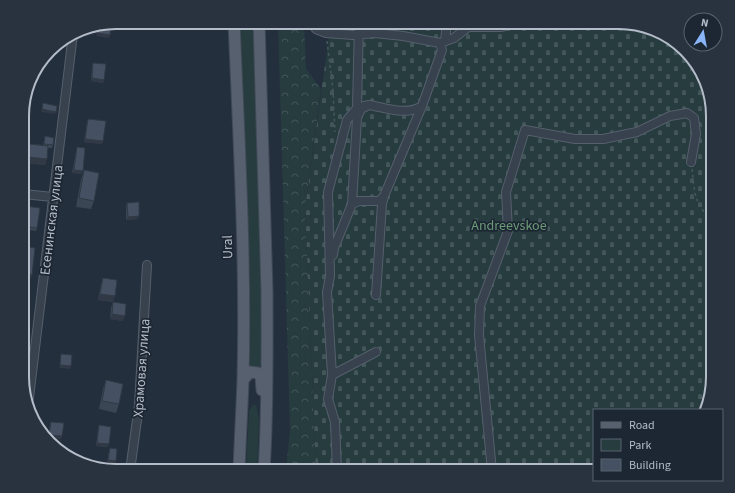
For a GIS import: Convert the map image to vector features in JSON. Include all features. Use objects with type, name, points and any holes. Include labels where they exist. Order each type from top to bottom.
[{"type":"main road","name":"Ural","points":[[234,29],[241,192],[243,380],[239,464]]},
{"type":"main road","points":[[259,29],[268,353],[268,411],[264,464]]},
{"type":"main road","points":[[243,380],[250,372],[258,373],[261,377],[260,452],[262,464]]},
{"type":"street","points":[[316,29],[326,33],[359,35],[375,33],[442,42],[454,38],[465,29]]},
{"type":"street","points":[[357,108],[359,29]]},
{"type":"street","points":[[376,295],[382,200],[422,106],[442,50],[442,42],[445,29]]},
{"type":"street","name":"Есенинская улица","points":[[30,389],[72,41]]},
{"type":"street","points":[[330,276],[328,192],[347,120],[357,108],[369,105],[406,111],[415,110],[422,106]]},
{"type":"street","points":[[337,464],[334,422],[328,399],[332,375],[327,292],[334,248],[352,204],[357,118],[361,110],[369,105]]},
{"type":"street","points":[[491,464],[479,335],[480,306],[508,231],[506,192],[525,130],[575,139],[603,139],[637,132],[670,116],[687,113],[694,118],[696,134],[691,162]]},
{"type":"street","points":[[29,195],[53,197]]},
{"type":"street","points":[[352,204],[359,201],[382,200]]},
{"type":"street","name":"Храмовая улица","points":[[131,464],[139,405],[147,265]]},
{"type":"street","points":[[332,375],[376,352]]},
{"type":"path","points":[[326,33],[333,90],[335,138]]},
{"type":"path","points":[[691,162],[697,202],[706,213]]},
{"type":"green space","points":[[240,29],[254,29],[263,359],[259,368],[255,369],[251,367],[248,358],[250,278]]},
{"type":"green space","points":[[278,29],[304,29],[306,69],[321,89],[305,208],[316,464],[287,464],[290,430]]},
{"type":"green space","name":"Andreevskoe","points":[[330,29],[619,29],[642,32],[657,38],[681,54],[694,72],[699,83],[703,93],[706,110],[706,383],[699,409],[593,409],[593,464],[316,464],[305,208]]},
{"type":"green space","points":[[253,405],[256,405],[259,419],[257,464],[246,464],[249,411]]},
{"type":"building","points":[[110,29],[110,35],[97,33],[97,31]]},
{"type":"building","points":[[93,63],[106,64],[104,80],[92,78]]},
{"type":"building","points":[[43,103],[57,106],[56,112],[42,109]]},
{"type":"building","points":[[88,119],[106,121],[103,141],[85,139]]},
{"type":"building","points":[[45,136],[54,138],[53,145],[44,144]]},
{"type":"building","points":[[29,144],[48,146],[47,159],[29,157]]},
{"type":"building","points":[[77,147],[85,148],[83,171],[74,170]]},
{"type":"building","points":[[84,170],[99,173],[94,201],[79,198]]},
{"type":"building","points":[[139,202],[139,216],[128,217],[127,203]]},
{"type":"building","points":[[29,207],[40,208],[37,228],[29,227]]},
{"type":"building","points":[[29,247],[35,248],[32,275],[29,275]]},
{"type":"building","points":[[103,278],[117,280],[115,296],[100,294]]},
{"type":"building","points":[[113,302],[126,304],[125,316],[112,314]]},
{"type":"building","points":[[61,354],[72,355],[71,366],[60,365]]},
{"type":"building","points":[[106,380],[123,384],[119,404],[102,401]]},
{"type":"building","points":[[51,422],[64,423],[62,436],[52,435],[49,432]]},
{"type":"building","points":[[99,425],[111,427],[109,444],[97,443]]},
{"type":"building","points":[[110,448],[117,449],[116,461],[108,460]]}]
